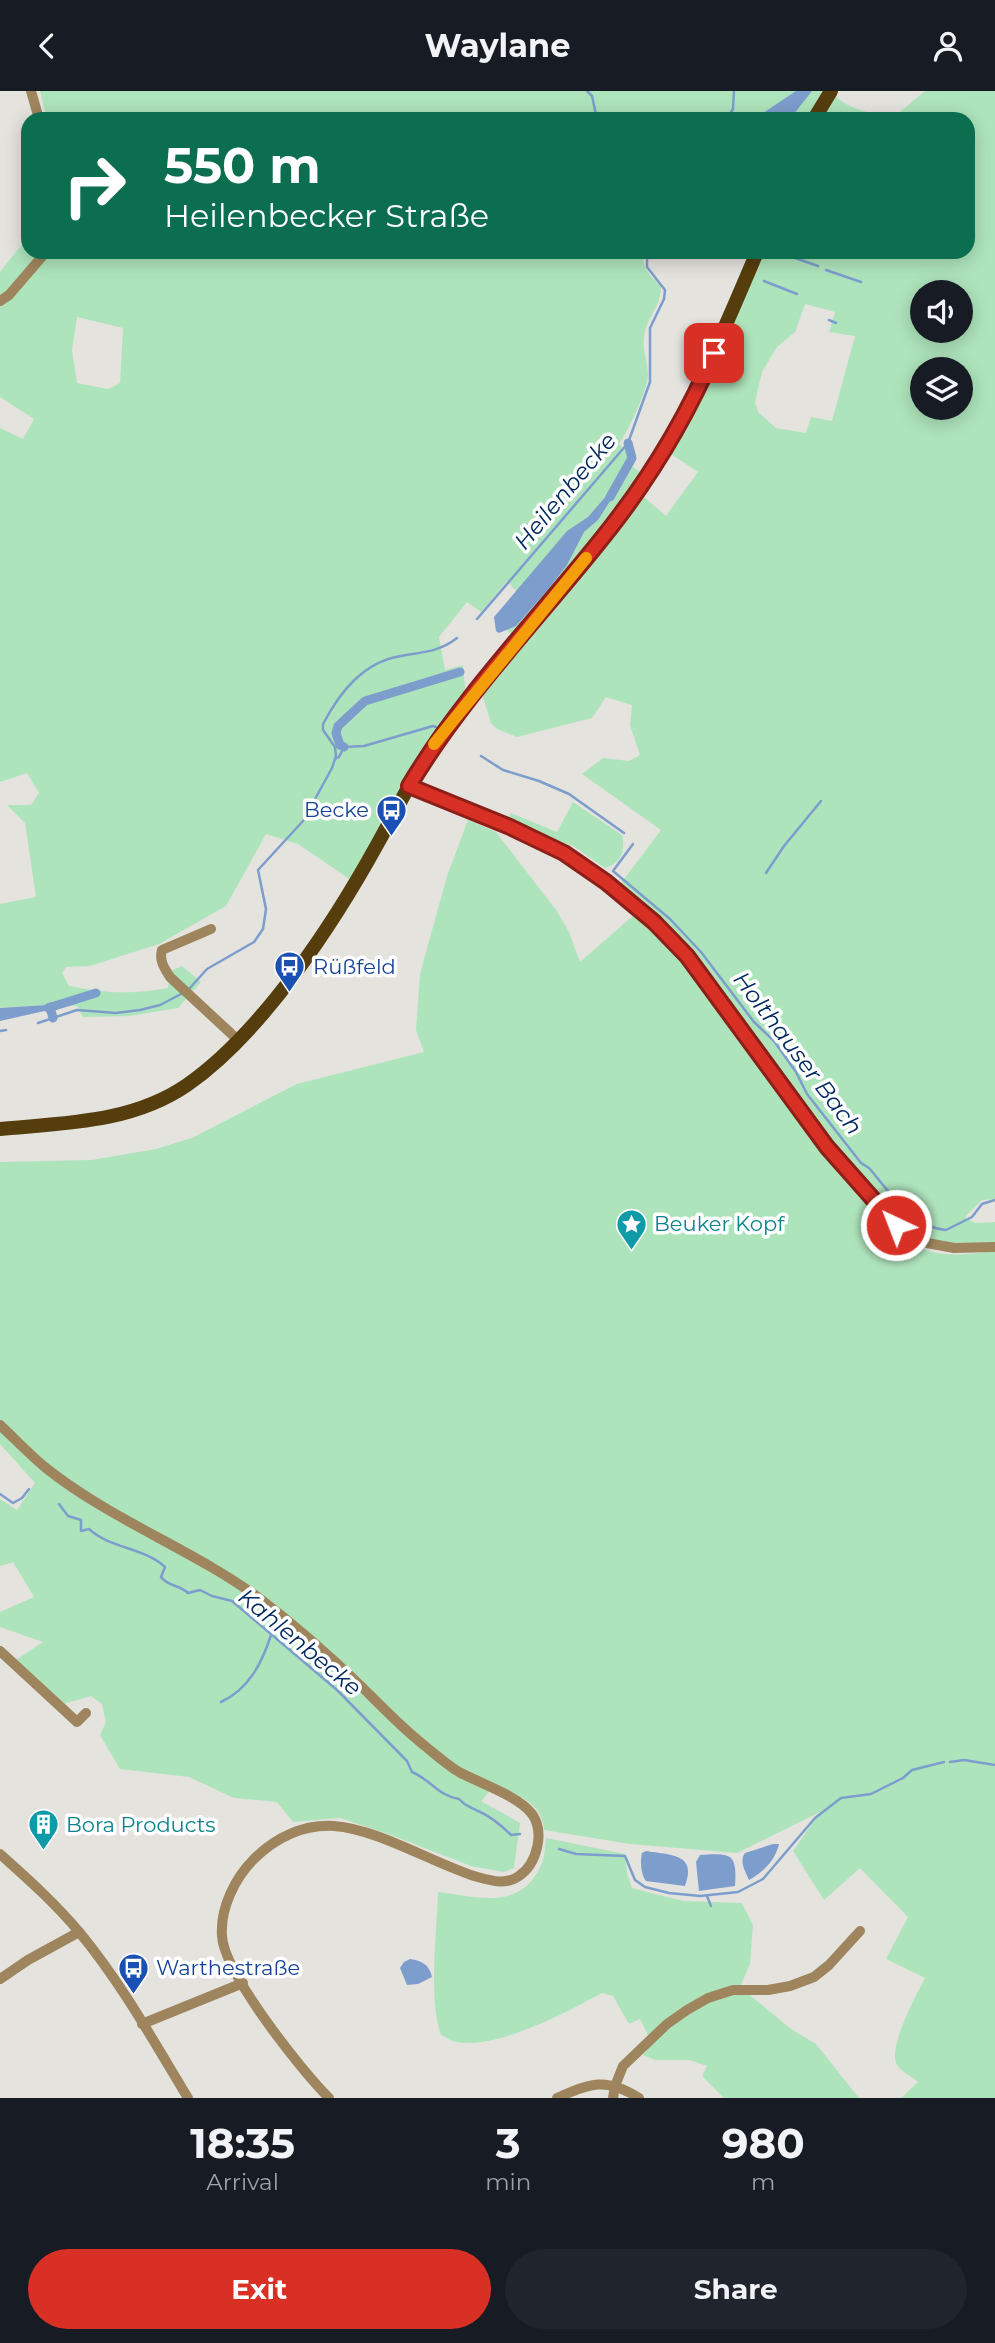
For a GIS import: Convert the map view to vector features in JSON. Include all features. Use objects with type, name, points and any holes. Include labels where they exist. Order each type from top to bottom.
[{"type":"main road","points":[[818,112],[831,91]]},
{"type":"main road","points":[[0,1129],[100,1118],[146,1107],[189,1083],[238,1040],[272,1002],[360,874],[409,786],[445,729],[612,526],[663,453],[706,370],[754,259]]},
{"type":"street","points":[[31,91],[37,112]]},
{"type":"street","points":[[0,302],[40,259]]},
{"type":"street","points":[[409,786],[534,838],[574,859],[606,882],[654,922],[687,956],[827,1147],[891,1221],[909,1235],[927,1243],[954,1248],[995,1247]]},
{"type":"street","points":[[211,929],[162,950],[160,956],[170,977],[238,1040]]},
{"type":"street","points":[[0,1425],[47,1469],[204,1562],[266,1603],[342,1668],[416,1740],[456,1770],[518,1802],[530,1811],[536,1821],[536,1852],[521,1875],[509,1881],[491,1881],[452,1869],[359,1829],[332,1825],[309,1827],[282,1838],[246,1867],[225,1907],[222,1936],[225,1952],[292,2056],[329,2098]]},
{"type":"street","points":[[0,1650],[78,1722],[86,1713]]},
{"type":"street","points":[[0,1854],[56,1906],[79,1932],[124,1993],[188,2098]]},
{"type":"street","points":[[613,2098],[623,2066],[667,2024],[687,2010],[708,1998],[733,1990],[768,1990],[790,1986],[814,1977],[829,1965],[860,1931]]},
{"type":"street","points":[[0,1979],[79,1932]]},
{"type":"street","points":[[142,2024],[243,1983]]},
{"type":"street","points":[[557,2098],[593,2083],[615,2086],[639,2098]]},
{"type":"green space","points":[[40,91],[831,91],[844,103],[868,112],[45,112]]},
{"type":"green space","points":[[925,91],[995,91],[995,1199],[982,1200],[965,1217],[975,1223],[995,1222],[995,1243],[956,1244],[932,1240],[900,1224],[824,1136],[698,964],[618,887],[661,830],[582,774],[603,758],[629,761],[640,755],[630,725],[632,705],[606,697],[592,718],[517,737],[497,729],[491,723],[482,694],[521,645],[497,620],[518,593],[507,581],[481,612],[467,602],[439,637],[445,670],[463,665],[463,696],[351,880],[298,844],[266,834],[226,906],[159,944],[90,966],[66,967],[62,973],[69,986],[107,992],[141,992],[168,988],[170,971],[182,966],[201,982],[178,1008],[129,1016],[83,1017],[77,1006],[0,1008],[0,904],[36,897],[25,823],[7,805],[31,805],[39,793],[27,773],[0,782],[0,428],[23,439],[34,419],[0,397],[0,272],[21,246],[21,259],[643,259],[650,275],[661,286],[661,293],[644,337],[648,374],[645,390],[619,444],[630,453],[629,464],[651,480],[644,497],[666,516],[698,472],[671,454],[698,407],[761,259],[975,259],[975,112],[900,112]],"holes":[[[805,304],[835,312],[829,332],[855,336],[832,421],[811,417],[806,433],[776,428],[758,412],[755,402],[762,372],[777,347],[795,332]],[[77,317],[123,328],[120,383],[108,389],[77,383],[72,350]]]},
{"type":"green space","points":[[573,802],[622,835],[623,851],[615,863],[605,868],[573,846],[539,835],[507,820],[511,813],[557,832]]},
{"type":"green space","points":[[468,820],[496,832],[556,910],[569,932],[580,962],[635,914],[664,941],[709,990],[799,1119],[837,1168],[895,1231],[921,1248],[939,1253],[995,1251],[995,2098],[901,2098],[918,2082],[897,2065],[896,2047],[904,2021],[925,1978],[886,1959],[908,1917],[860,1868],[824,1900],[793,1851],[820,1812],[737,1853],[630,1844],[544,1830],[534,1806],[495,1785],[481,1801],[520,1823],[514,1868],[504,1872],[471,1866],[340,1818],[293,1822],[277,1802],[234,1798],[189,1777],[120,1769],[100,1735],[106,1722],[102,1704],[91,1696],[63,1704],[16,1660],[43,1642],[0,1627],[0,1612],[34,1597],[13,1562],[0,1566],[0,1499],[17,1510],[35,1483],[0,1444],[0,1162],[92,1160],[156,1149],[192,1138],[297,1084],[424,1052],[416,1030],[420,974],[447,876]]},
{"type":"green space","points":[[546,1838],[625,1854],[632,1888],[683,1901],[742,1903],[753,1925],[750,1964],[740,1987],[791,2029],[816,2044],[859,2098],[724,2098],[702,2076],[707,2066],[690,2060],[655,2060],[643,2055],[652,2043],[640,2019],[629,2024],[613,1996],[602,1993],[511,2035],[472,2043],[456,2042],[441,2035],[434,1984],[438,1892],[497,1898],[522,1889],[532,1880],[541,1865]]},
{"type":"water","points":[[796,91],[812,91],[796,112],[764,112]]},
{"type":"water","points":[[607,495],[612,498],[598,520],[584,532],[567,565],[550,587],[516,626],[499,633],[496,631],[494,617],[567,531],[588,517]]},
{"type":"water","points":[[47,1005],[49,1010],[0,1021],[0,1008]]},
{"type":"water","points":[[779,1844],[771,1861],[764,1870],[749,1880],[744,1870],[745,1853]]},
{"type":"water","points":[[646,1851],[672,1855],[684,1861],[688,1867],[685,1886],[646,1881],[641,1864],[642,1853]]},
{"type":"water","points":[[700,1855],[726,1855],[730,1858],[735,1867],[735,1886],[699,1891],[696,1862]]},
{"type":"water","points":[[410,1959],[424,1964],[432,1977],[418,1984],[407,1985],[400,1968]]},
{"type":"waterway","points":[[587,91],[592,96],[595,112]]},
{"type":"waterway","name":"Heilenbecke","points":[[731,112],[734,91]]},
{"type":"waterway","name":"Heilenbecke","points":[[477,619],[628,443],[650,382],[650,328],[664,299],[665,290],[647,267],[647,259]]},
{"type":"waterway","points":[[798,259],[818,266]]},
{"type":"waterway","points":[[826,270],[861,282]]},
{"type":"waterway","points":[[764,281],[797,294]]},
{"type":"waterway","points":[[829,320],[836,323]]},
{"type":"waterway","points":[[610,497],[632,458],[628,443]]},
{"type":"waterway","name":"Heilenbecke","points":[[189,989],[207,969],[254,942],[263,929],[266,909],[258,870],[303,821],[332,768],[336,756],[335,747],[323,730],[323,724],[345,690],[364,672],[387,659],[437,649],[457,638]]},
{"type":"waterway","points":[[344,747],[340,745],[336,733],[338,726],[365,701],[460,672]]},
{"type":"waterway","name":"Holthauser Bach","points":[[335,759],[344,747],[364,746],[436,727]]},
{"type":"waterway","name":"Holthauser Bach","points":[[481,756],[503,770],[569,794],[624,833]]},
{"type":"waterway","points":[[766,873],[821,801]]},
{"type":"waterway","name":"Holthauser Bach","points":[[633,844],[613,871],[670,919],[701,952],[754,1022],[774,1041],[796,1072],[807,1094],[861,1163],[869,1168],[902,1207],[922,1222],[946,1230],[972,1217],[982,1204],[995,1200]]},
{"type":"waterway","points":[[48,1008],[96,993]]},
{"type":"waterway","name":"Heilenbecke","points":[[38,1023],[77,1010],[116,1013],[140,1010],[160,1005],[183,993]]},
{"type":"waterway","points":[[50,1007],[53,1018]]},
{"type":"waterway","name":"Heilenbecke","points":[[0,1031],[6,1030]]},
{"type":"waterway","name":"Kahlenbecke","points":[[0,1494],[13,1503],[22,1498],[29,1489]]},
{"type":"waterway","name":"Kahlenbecke","points":[[59,1504],[68,1516],[81,1520],[81,1531],[89,1529],[107,1541],[156,1560],[165,1567],[161,1577],[167,1582],[188,1593],[200,1590],[232,1601],[337,1690],[407,1761],[412,1772],[439,1791],[459,1799],[491,1818],[511,1835],[520,1834]]},
{"type":"waterway","points":[[221,1702],[231,1697],[253,1674],[271,1635]]},
{"type":"waterway","name":"Kahlenbecke","points":[[950,1762],[964,1760],[995,1765]]},
{"type":"waterway","name":"Kahlenbecke","points":[[559,1849],[576,1854],[625,1856],[635,1880],[645,1887],[669,1893],[700,1896],[738,1892],[763,1879],[815,1818],[841,1798],[871,1794],[903,1778],[912,1770],[944,1762]]},
{"type":"waterway","points":[[707,1896],[711,1906]]},
{"type":"slow traffic","points":[[434,744],[586,558]]},
{"type":"place","name":"Becke","points":[[392,837]]},
{"type":"place","name":"Rüßfeld","points":[[290,994]]},
{"type":"place","name":"Beuker Kopf","points":[[631,1251]]},
{"type":"place","name":"Bora Products","points":[[43,1852]]},
{"type":"place","name":"Warthestraße","points":[[133,1995]]},
{"type":"route","points":[[714,353],[691,404],[638,490],[561,589],[458,712],[432,747],[409,786],[510,827],[564,853],[606,882],[654,922],[687,956],[827,1147],[896,1225]]}]
